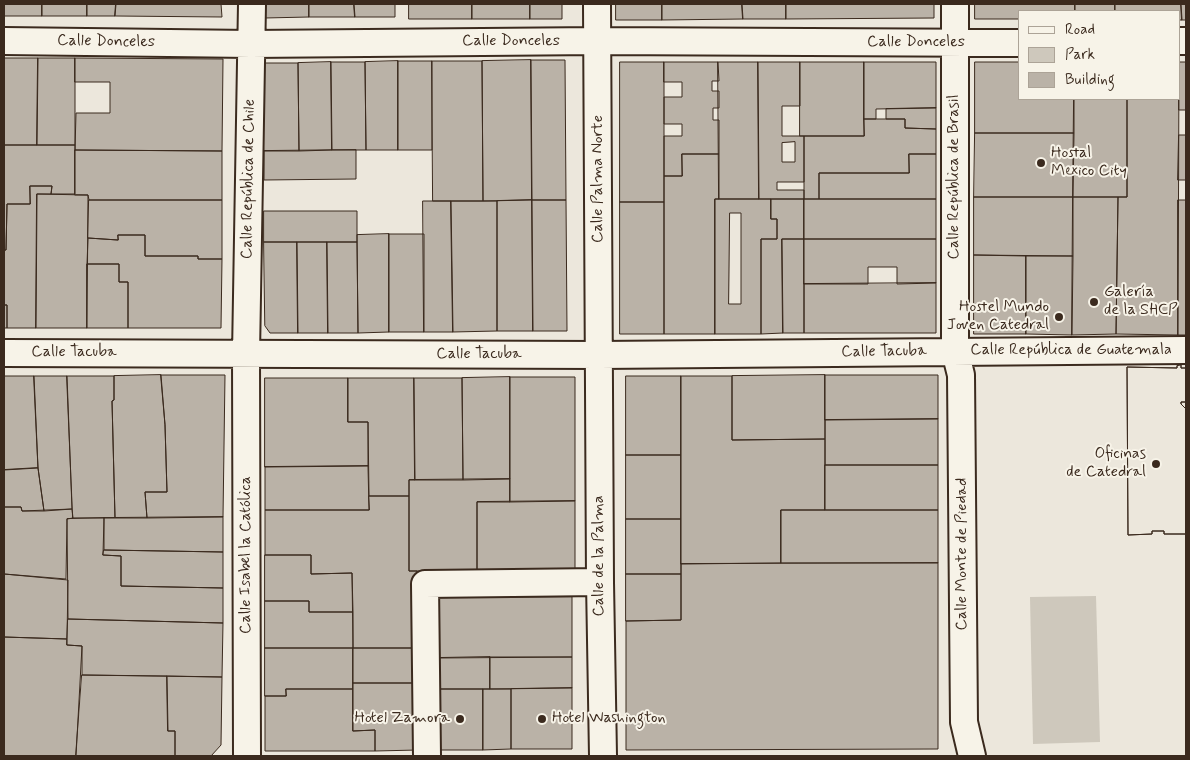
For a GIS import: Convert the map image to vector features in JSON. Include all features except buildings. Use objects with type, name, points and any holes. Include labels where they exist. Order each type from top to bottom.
[{"type":"street","name":"Calle República de Chile","points":[[246,354],[252,4]]},
{"type":"street","name":"Calle Palma Norte","points":[[597,4],[600,355]]},
{"type":"street","name":"Calle República de Brasil","points":[[955,351],[956,4]]},
{"type":"street","name":"Calle Donceles","points":[[4,41],[251,44],[598,41],[1018,43]]},
{"type":"street","name":"Calle República de Guatemala","points":[[955,351],[1186,350]]},
{"type":"street","name":"Calle Tacuba","points":[[4,353],[600,355],[955,351]]},
{"type":"street","name":"Calle Monte de Piedad","points":[[955,351],[961,375],[964,722],[972,756]]},
{"type":"street","name":"Calle Isabel la Católica","points":[[246,354],[247,756]]},
{"type":"street","name":"Calle de la Palma","points":[[600,355],[600,582],[603,756]]},
{"type":"street","points":[[427,756],[425,584],[600,582]]},
{"type":"green space","points":[[1096,596],[1100,742],[1033,744],[1030,597]]},
{"type":"place","name":"Hostal Mexico City","points":[[1041,163]]},
{"type":"place","name":"Galería de la SHCP","points":[[1094,302]]},
{"type":"place","name":"Hostel Mundo Joven Catedral","points":[[1059,317]]},
{"type":"place","name":"Oficinas de Catedral","points":[[1156,464]]},
{"type":"place","name":"Hotel Zamora","points":[[460,719]]},
{"type":"place","name":"Hotel Washington","points":[[542,719]]}]
